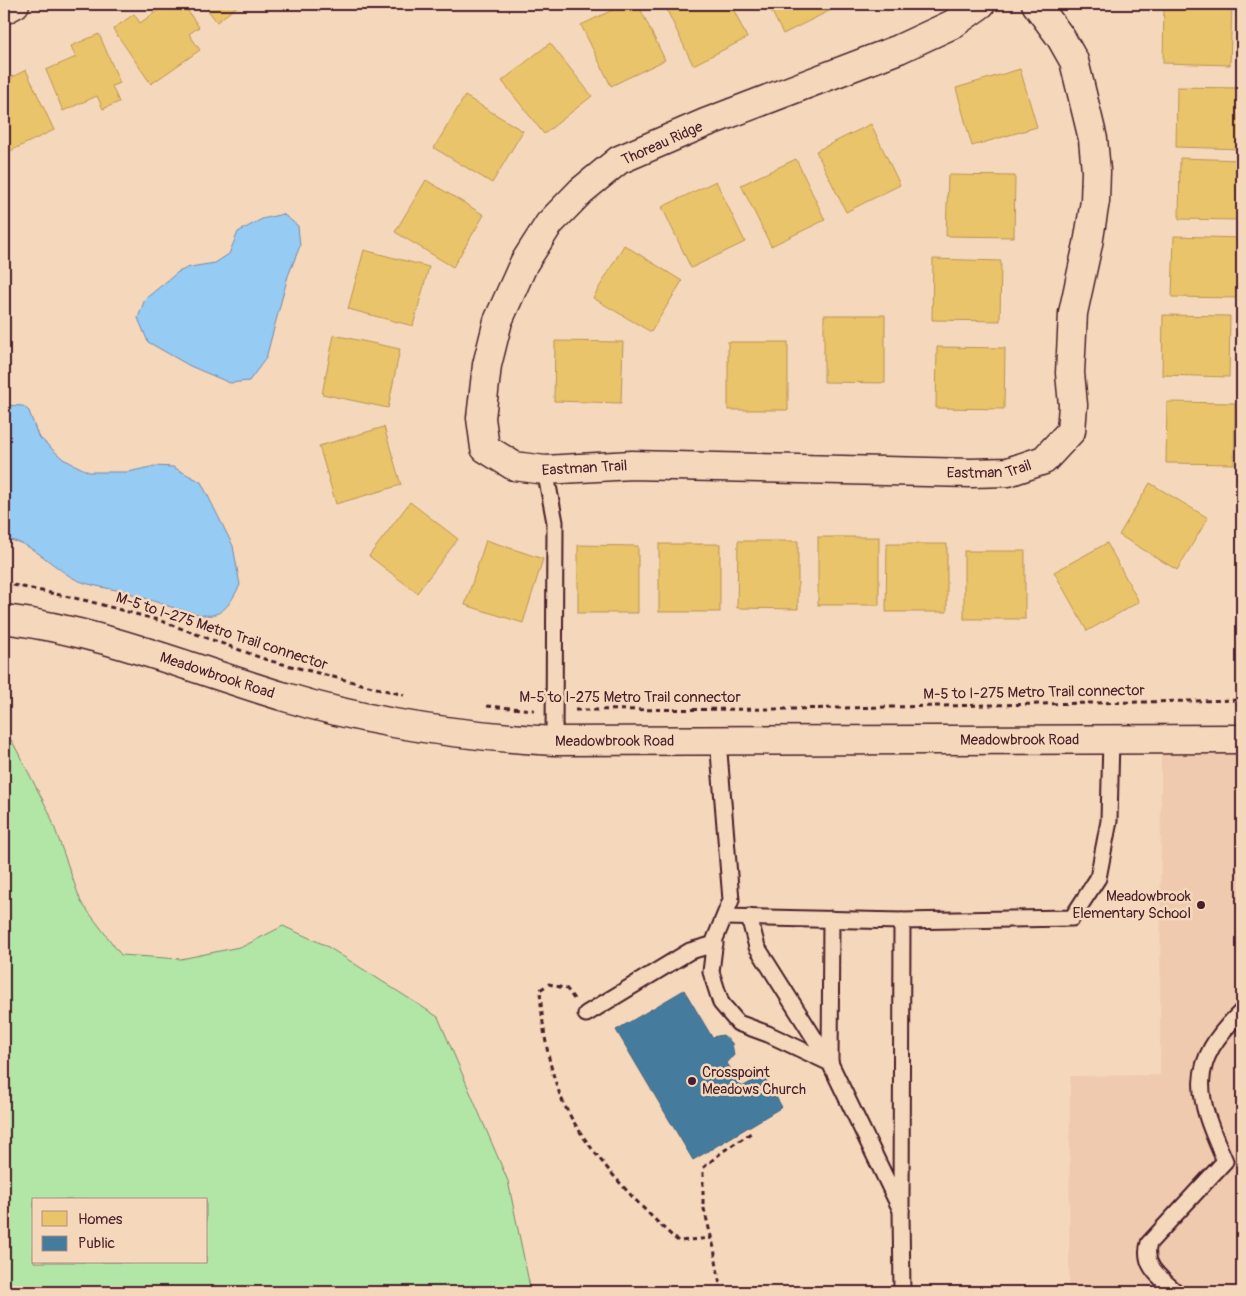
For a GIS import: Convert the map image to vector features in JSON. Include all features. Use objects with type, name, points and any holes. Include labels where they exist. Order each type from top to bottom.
[{"type":"street","points":[[4,10],[15,4]]},
{"type":"street","name":"Thoreau Ridge","points":[[485,448],[481,418],[487,365],[498,322],[524,263],[549,224],[581,191],[619,160],[705,123],[900,49],[952,24],[981,4]]},
{"type":"street","name":"Eastman Trail","points":[[485,448],[514,466],[545,470],[632,465],[962,473],[1008,472],[1044,460],[1061,444],[1071,431],[1073,405],[1070,373],[1073,313],[1095,201],[1096,171],[1093,138],[1074,61],[1061,38],[1036,4]]},
{"type":"street","name":"Meadowbrook Road","points":[[4,619],[123,644],[285,698],[384,722],[483,737],[554,741],[1242,739]]},
{"type":"lane","points":[[545,470],[555,522],[554,741]]},
{"type":"lane","points":[[724,916],[902,921],[1072,918],[1098,878],[1109,821],[1111,739]]},
{"type":"lane","points":[[718,740],[731,900],[715,944],[711,972],[721,1003],[738,1023],[830,1063]]},
{"type":"lane","points":[[750,917],[757,947],[830,1063],[902,1210]]},
{"type":"lane","points":[[830,919],[830,1063]]},
{"type":"lane","points":[[902,921],[902,1292]]},
{"type":"lane","points":[[586,1014],[690,951],[715,944]]},
{"type":"lane","points":[[1176,1292],[1148,1265],[1147,1250],[1149,1243],[1225,1161],[1207,1120],[1200,1094],[1203,1065],[1224,1028],[1242,1011]]},
{"type":"path","name":"M-5 to I-275 Metro Trail connector","points":[[4,583],[98,603],[161,621],[267,660],[411,696]]},
{"type":"path","name":"M-5 to I-275 Metro Trail connector","points":[[482,706],[554,711],[790,709],[1242,700]]},
{"type":"path","points":[[586,1014],[567,988],[548,984],[540,990],[542,1021],[559,1092],[578,1127],[611,1172],[661,1226],[678,1240],[712,1238]]},
{"type":"path","points":[[721,1292],[712,1238],[703,1205],[704,1168],[722,1152],[751,1134]]},
{"type":"shaded area","name":"Meadowbrook Elementary School","points":[[1161,735],[1242,735],[1242,1292],[1069,1292],[1070,1076],[1160,1075]]},
{"type":"green space","points":[[4,733],[12,741],[49,812],[81,902],[121,955],[181,959],[244,946],[283,926],[325,945],[438,1017],[508,1181],[531,1292],[4,1292]]},
{"type":"water","points":[[283,214],[298,226],[300,246],[288,276],[266,358],[249,381],[230,383],[190,366],[148,342],[138,318],[145,299],[178,272],[190,267],[215,263],[229,254],[238,232],[262,219]]},
{"type":"water","points":[[4,405],[23,406],[29,411],[38,436],[63,459],[89,472],[128,472],[155,466],[173,467],[201,482],[233,546],[240,585],[226,607],[213,615],[196,614],[125,592],[79,581],[22,544],[4,540]]},
{"type":"building: Homes","points":[[167,4],[183,4],[199,27],[189,34],[200,50],[151,84],[113,29],[134,14],[140,23]]},
{"type":"building: Homes","points":[[203,4],[240,4],[217,22]]},
{"type":"building: Homes","points":[[625,4],[638,4],[665,60],[611,86],[581,25]]},
{"type":"building: Homes","points":[[664,4],[731,4],[747,38],[693,65]]},
{"type":"building: Homes","points":[[768,4],[835,4],[837,7],[783,34]]},
{"type":"building: Homes","points":[[1164,4],[1232,4],[1230,65],[1163,63]]},
{"type":"building: Homes","points":[[99,34],[120,83],[112,86],[119,102],[103,109],[97,96],[63,111],[46,70],[76,57],[71,46]]},
{"type":"building: Homes","points":[[550,43],[592,96],[544,134],[502,81]]},
{"type":"building: Homes","points":[[1020,69],[1037,127],[972,146],[956,88]]},
{"type":"building: Homes","points":[[26,70],[54,130],[4,154],[4,102],[6,101],[4,81]]},
{"type":"building: Homes","points":[[1177,87],[1242,88],[1242,149],[1176,147]]},
{"type":"building: Homes","points":[[465,96],[523,131],[492,183],[434,148]]},
{"type":"building: Homes","points":[[871,124],[900,185],[846,212],[816,151]]},
{"type":"building: Homes","points":[[1180,158],[1242,160],[1242,220],[1179,219]]},
{"type":"building: Homes","points":[[796,159],[825,220],[771,246],[741,185]]},
{"type":"building: Homes","points":[[948,175],[1015,176],[1014,237],[946,236]]},
{"type":"building: Homes","points":[[426,180],[484,215],[453,267],[395,232]]},
{"type":"building: Homes","points":[[716,181],[745,242],[691,268],[662,207]]},
{"type":"building: Homes","points":[[1174,236],[1241,238],[1240,298],[1172,297]]},
{"type":"building: Homes","points":[[624,245],[682,281],[651,332],[593,298]]},
{"type":"building: Homes","points":[[364,250],[429,267],[413,326],[348,309]]},
{"type":"building: Homes","points":[[933,259],[1001,261],[1000,321],[932,320]]},
{"type":"building: Homes","points":[[824,315],[885,315],[885,383],[824,382]]},
{"type":"building: Homes","points":[[1163,315],[1230,316],[1229,377],[1162,375]]},
{"type":"building: Homes","points":[[334,335],[400,349],[388,408],[322,394]]},
{"type":"building: Homes","points":[[555,341],[623,342],[621,403],[554,401]]},
{"type":"building: Homes","points":[[728,342],[788,342],[788,410],[728,410]]},
{"type":"building: Homes","points":[[937,347],[1005,348],[1004,409],[936,408]]},
{"type":"building: Homes","points":[[1167,402],[1235,403],[1234,464],[1166,463]]},
{"type":"building: Homes","points":[[384,427],[401,485],[336,504],[319,446]]},
{"type":"building: Homes","points":[[1150,483],[1208,518],[1177,570],[1119,535]]},
{"type":"building: Homes","points":[[410,502],[458,539],[417,593],[369,556]]},
{"type":"building: Homes","points":[[818,537],[879,537],[879,605],[818,605]]},
{"type":"building: Homes","points":[[486,540],[543,559],[523,623],[465,605]]},
{"type":"building: Homes","points":[[738,541],[798,541],[798,609],[737,608]]},
{"type":"building: Homes","points":[[1107,543],[1139,602],[1087,631],[1054,572]]},
{"type":"building: Homes","points":[[659,544],[720,544],[720,612],[659,612]]},
{"type":"building: Homes","points":[[887,544],[947,544],[947,612],[886,612]]},
{"type":"building: Homes","points":[[578,545],[638,546],[638,613],[578,613]]},
{"type":"building: Homes","points":[[964,551],[1025,551],[1025,619],[964,619]]},
{"type":"building: Public","name":"Crosspoint Meadows Church","points":[[684,990],[712,1037],[723,1035],[732,1043],[734,1055],[727,1063],[742,1087],[763,1075],[782,1107],[693,1160],[616,1030]]},
{"type":"place","name":"Meadowbrook Elementary School","points":[[1201,905]]},
{"type":"place","name":"Crosspoint Meadows Church","points":[[692,1081]]}]
